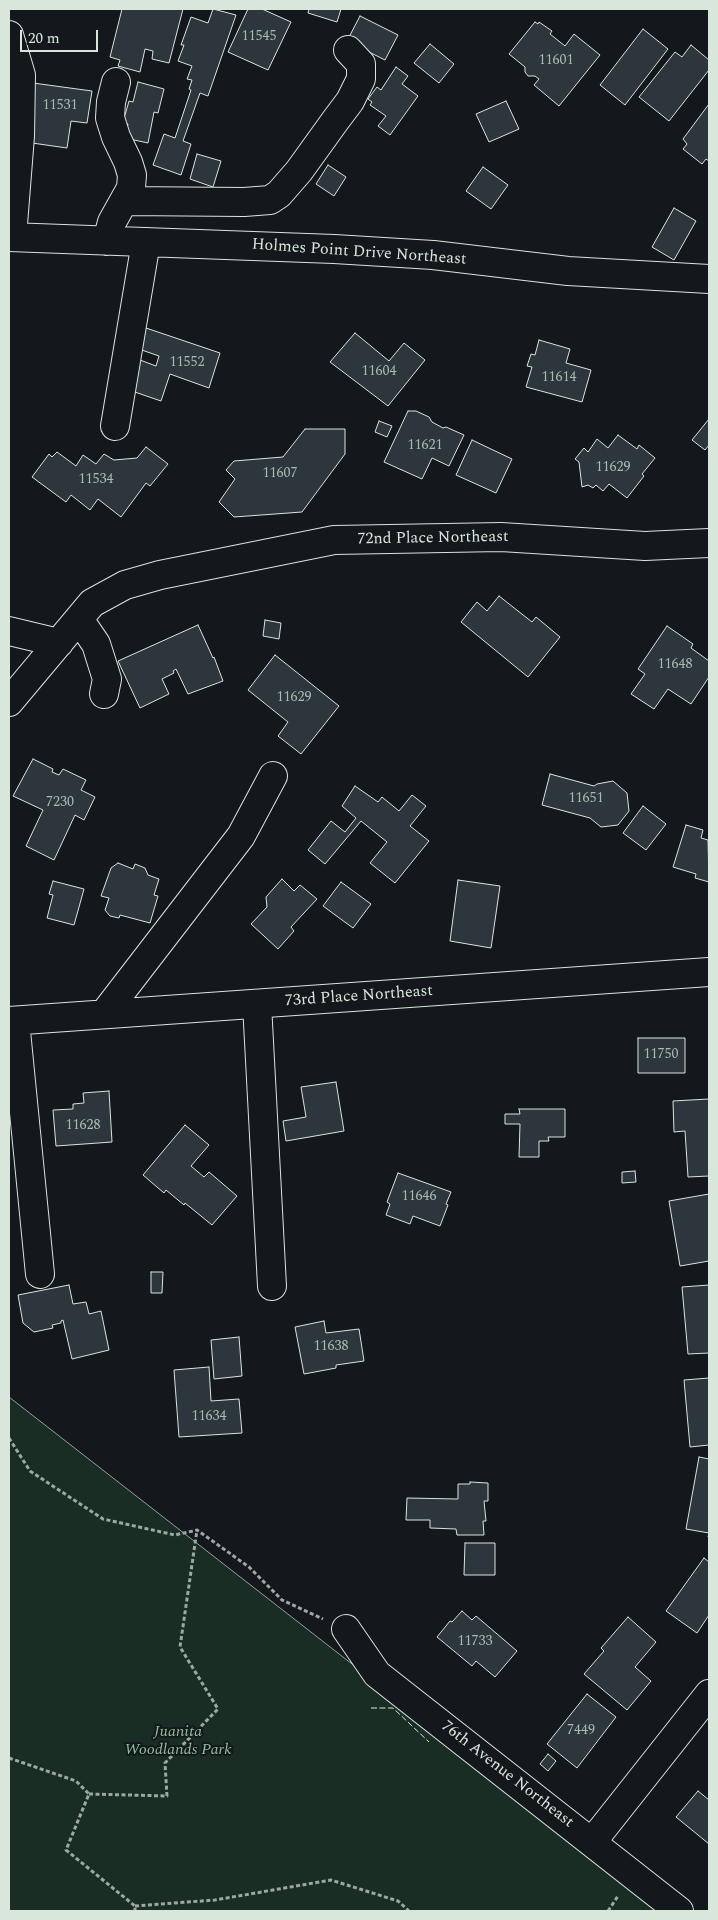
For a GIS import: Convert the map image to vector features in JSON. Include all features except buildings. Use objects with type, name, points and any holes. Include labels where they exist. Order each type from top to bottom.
[{"type":"street","points":[[9,35],[21,75],[20,136],[10,237]]},
{"type":"street","points":[[125,201],[244,202],[270,200],[279,194],[299,171],[350,101],[361,79],[361,64],[348,50]]},
{"type":"street","points":[[107,241],[112,222],[131,188],[132,175],[116,138],[110,118],[111,102],[116,82]]},
{"type":"street","name":"Holmes Point Drive Northeast","points":[[10,237],[334,249],[433,255],[568,271],[709,279]]},
{"type":"street","points":[[116,426],[146,242]]},
{"type":"street","name":"72nd Place Northeast","points":[[9,702],[92,604],[125,585],[160,574],[334,540],[501,537],[645,546],[709,543]]},
{"type":"street","points":[[79,619],[96,644],[107,679],[104,694]]},
{"type":"street","points":[[9,631],[59,643]]},
{"type":"street","points":[[104,1014],[241,836],[274,776]]},
{"type":"street","name":"73rd Place Northeast","points":[[12,1021],[709,972]]},
{"type":"street","points":[[257,1004],[272,1286]]},
{"type":"street","points":[[12,1021],[40,1274]]},
{"type":"street","name":"76th Avenue Northeast","points":[[346,1629],[377,1674],[679,1911]]},
{"type":"street","points":[[592,1842],[709,1694]]},
{"type":"path","points":[[9,1438],[30,1472],[103,1519],[175,1535],[197,1530],[249,1568],[282,1600],[346,1629]]},
{"type":"path","points":[[9,1758],[76,1782],[89,1794],[167,1796],[165,1763],[218,1709],[180,1646],[197,1530]]},
{"type":"path","points":[[89,1794],[66,1850],[135,1906],[215,1900],[331,1880],[398,1901],[409,1911]]},
{"type":"path","points":[[135,1906],[135,1911]]},
{"type":"green space","name":"Juanita Woodlands Park","points":[[9,1397],[510,1787],[668,1911],[9,1911]]},
{"type":"fence","points":[[371,1708],[393,1708],[429,1742]]}]
